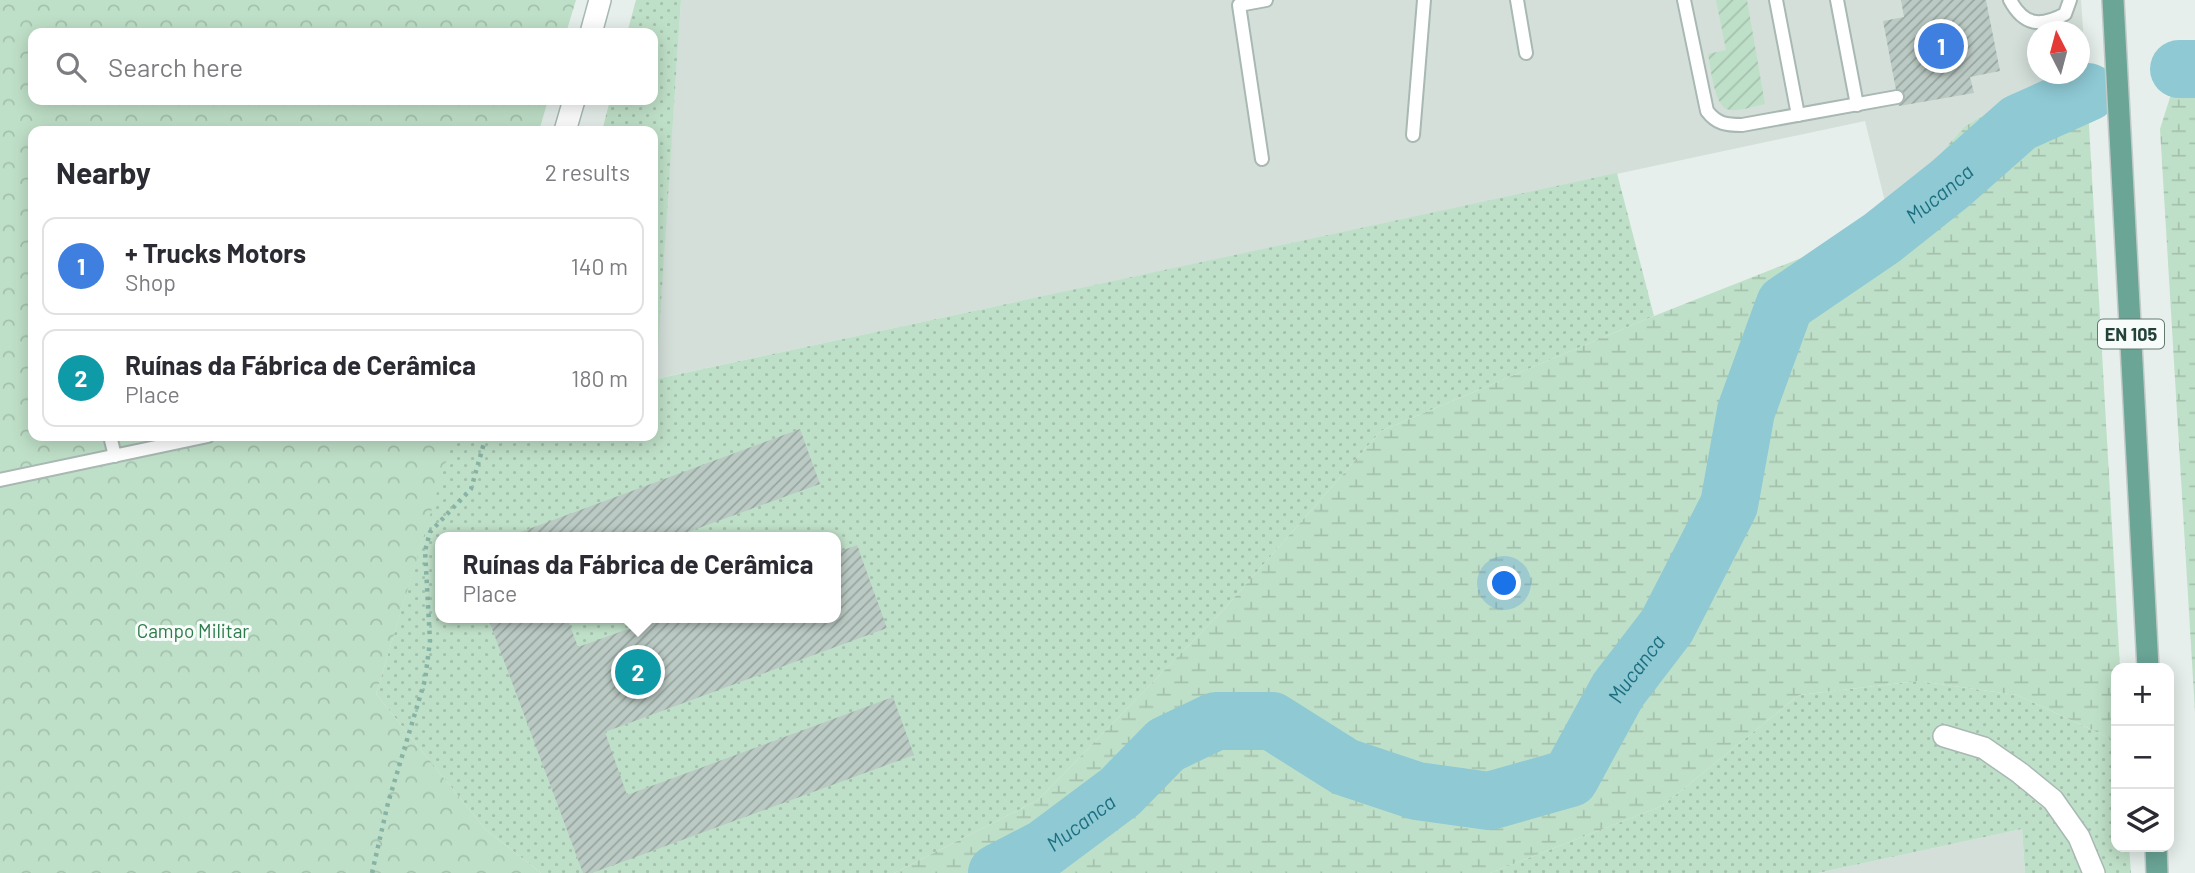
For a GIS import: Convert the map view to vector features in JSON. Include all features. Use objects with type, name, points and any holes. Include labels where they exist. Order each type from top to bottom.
[{"type":"main road","name":"EN 105","points":[[2113,0],[2148,663]]},
{"type":"main road","points":[[2156,852],[2157,873]]},
{"type":"street","points":[[592,28],[600,0]]},
{"type":"street","points":[[566,126],[573,105]]},
{"type":"street","points":[[1944,736],[1984,748],[2053,800],[2079,837],[2094,873]]},
{"type":"lane","points":[[1262,159],[1239,2],[1266,0]]},
{"type":"lane","points":[[1413,135],[1424,0]]},
{"type":"lane","points":[[1517,0],[1526,53]]},
{"type":"lane","points":[[1684,0],[1707,111],[1715,121],[1726,125],[1742,125],[1897,97]]},
{"type":"lane","points":[[1776,0],[1798,115]]},
{"type":"lane","points":[[1837,0],[1857,105]]},
{"type":"lane","points":[[2010,0],[2018,14],[2032,23],[2051,21],[2065,14],[2070,0]]},
{"type":"lane","points":[[111,441],[115,456]]},
{"type":"lane","points":[[0,480],[185,441]]},
{"type":"path","points":[[372,873],[388,803],[425,680],[430,641],[425,551],[430,532],[471,489],[485,441]]},
{"type":"shaded area","points":[[681,0],[2081,0],[2082,21],[2027,21],[2027,84],[2046,84],[2026,90],[1965,126],[1932,163],[1890,222],[1865,121],[658,378],[658,335]]},
{"type":"shaded area","points":[[2022,829],[2025,873],[1818,873]]},
{"type":"green space","name":"Campo Militar","points":[[0,0],[576,0],[568,28],[28,28],[28,105],[547,105],[540,126],[28,126],[28,441],[452,441],[376,694],[485,829],[541,873],[0,873]]},
{"type":"green space","points":[[636,0],[681,0],[658,349],[658,126],[603,126],[609,105],[658,105],[658,28],[628,28]]},
{"type":"green space","points":[[1716,0],[1747,0],[1765,104],[1730,110],[1720,103],[1708,54],[1726,50]]},
{"type":"green space","points":[[2195,62],[2195,712],[2160,129],[2179,69]]},
{"type":"green space","points":[[2046,84],[2087,84],[2120,663],[2111,663],[2111,739],[2017,695],[1918,681],[1799,695],[1662,806],[1490,873],[894,873],[1038,800],[1225,608],[1381,431],[1654,316],[1890,223],[1932,163],[1965,126],[2026,90]]},
{"type":"green space","points":[[1617,173],[1654,316],[1381,431],[1225,608],[1038,800],[894,873],[541,873],[485,829],[376,694],[452,441],[658,441],[658,379]]},
{"type":"green space","points":[[1918,681],[2017,695],[2111,739],[2111,852],[2129,852],[2131,873],[2025,873],[2022,829],[1818,873],[1490,873],[1662,806],[1799,695]]},
{"type":"building","points":[[1901,0],[1986,0],[2000,71],[1970,77],[1974,93],[1899,106],[1883,21],[1904,17]]},
{"type":"building","points":[[800,429],[820,484],[688,532],[521,532]]},
{"type":"building","points":[[857,545],[887,628],[605,732],[627,795],[893,697],[914,755],[592,873],[583,873],[490,623],[569,623],[578,647],[645,623],[841,623],[841,551]]},
{"type":"waterway","name":"Mucanca","points":[[2179,69],[2195,69]]},
{"type":"waterway","name":"Mucanca","points":[[997,873],[1045,848],[1120,792],[1166,745],[1216,721],[1272,721],[1345,767],[1417,791],[1489,801],[1570,778],[1618,690],[1667,626],[1729,505],[1746,411],[1785,304],[1882,238],[1950,184],[2019,123],[2088,92]]},
{"type":"place","name":"+ Trucks Motors","points":[[1941,46]]},
{"type":"place","name":"Ruínas da Fábrica de Cerâmica","points":[[638,672]]}]
